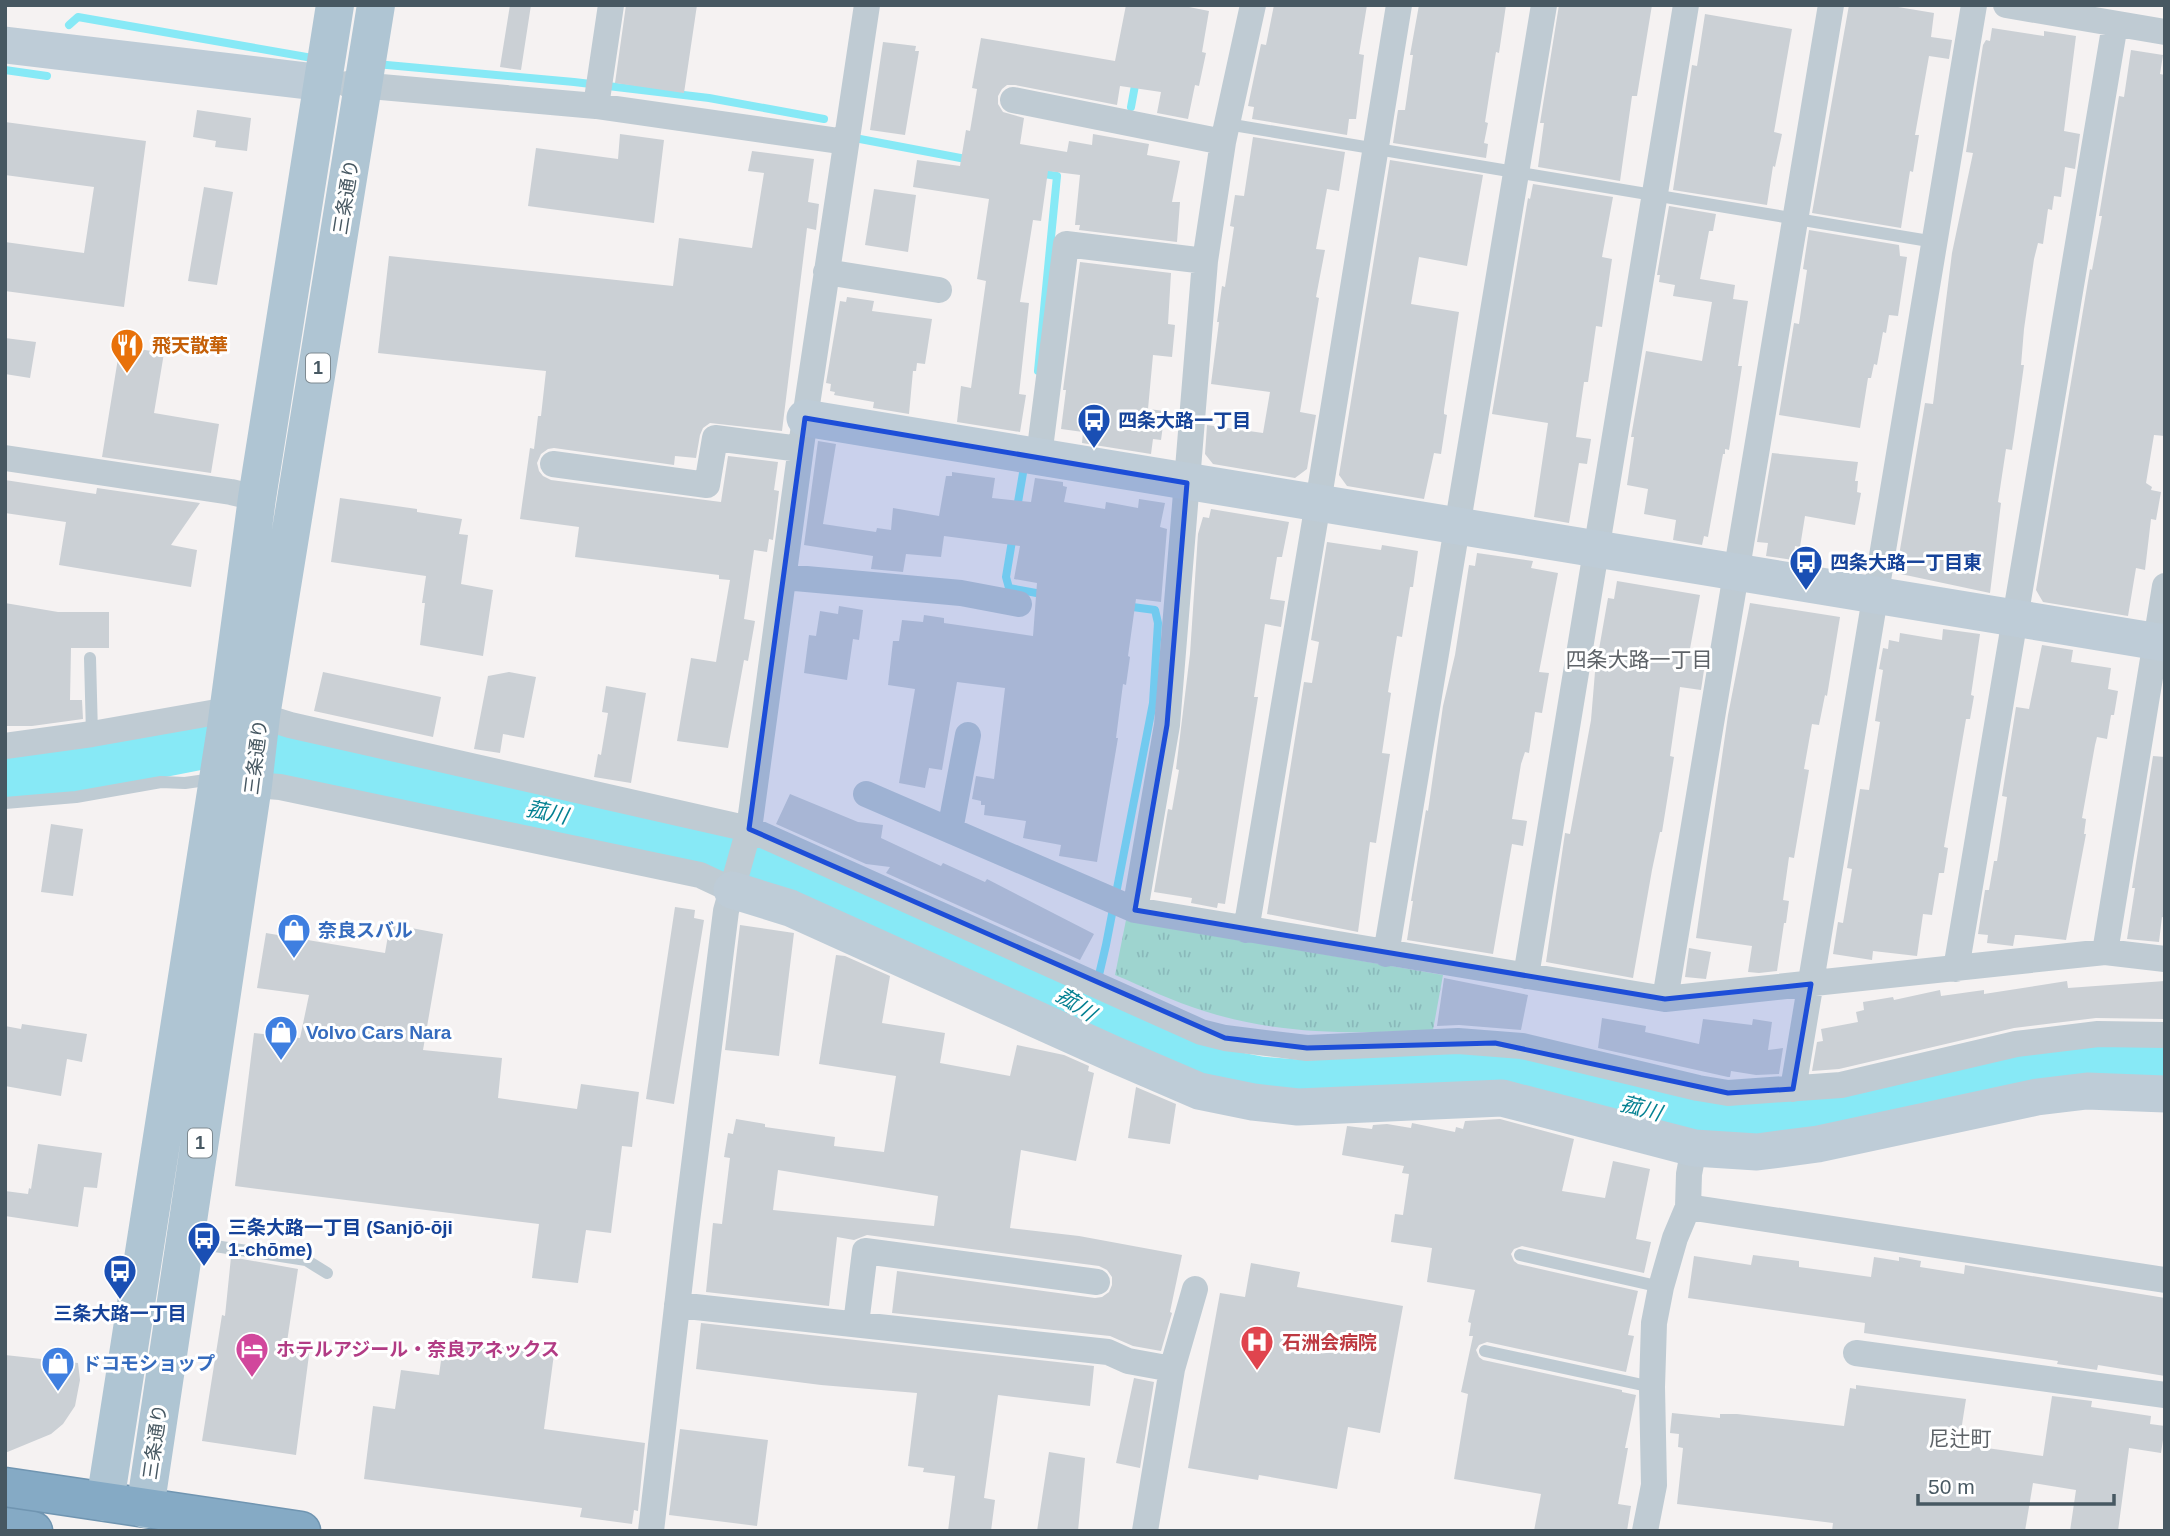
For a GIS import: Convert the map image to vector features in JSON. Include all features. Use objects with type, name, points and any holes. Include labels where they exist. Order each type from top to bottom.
[{"type":"highway","points":[[5,1487],[123,1521],[301,1531]]},
{"type":"highway","points":[[5,1527],[33,1531]]},
{"type":"main road","name":"三条通り","points":[[244,721],[257,499],[335,5]]},
{"type":"main road","name":"三条通り","points":[[123,1521],[244,721],[364,85],[376,5]]},
{"type":"main road","name":"三条通り","points":[[123,1521],[185,1242],[235,778]]},
{"type":"street","points":[[596,106],[611,5]]},
{"type":"street","points":[[651,1531],[726,911],[748,830],[802,434],[867,5]]},
{"type":"street","points":[[1135,910],[1167,725],[1205,261],[1225,133],[1253,5]]},
{"type":"street","points":[[1246,930],[1399,5]]},
{"type":"street","points":[[1386,954],[1544,5]]},
{"type":"street","points":[[1526,976],[1686,5]]},
{"type":"street","points":[[1665,999],[1831,5]]},
{"type":"street","points":[[1793,1089],[1974,5]]},
{"type":"street","points":[[2006,5],[2165,32]]},
{"type":"street","points":[[1956,969],[2115,24]]},
{"type":"street","points":[[5,45],[324,83],[596,106],[846,142]]},
{"type":"street","points":[[1013,100],[1225,133]]},
{"type":"street","points":[[1039,456],[1066,244],[1205,261]]},
{"type":"street","points":[[826,272],[939,290]]},
{"type":"street","points":[[553,464],[707,485],[715,439],[802,434],[1039,456],[1187,483],[2160,642]]},
{"type":"street","points":[[5,458],[231,492],[257,499]]},
{"type":"street","points":[[784,577],[961,593],[1019,604]]},
{"type":"street","points":[[2105,953],[2160,642],[2165,586]]},
{"type":"street","points":[[5,746],[92,734],[244,721],[290,725],[748,830],[1201,1032],[1224,1038],[1307,1048],[1458,1041],[1495,1043],[1522,1046],[1728,1093],[1840,1085],[2015,1044],[2098,1034],[2165,1035]]},
{"type":"street","points":[[950,830],[968,735]]},
{"type":"street","points":[[235,778],[701,876],[790,908],[1199,1091],[1253,1102],[1298,1107],[1502,1098],[1694,1148],[1758,1152],[1818,1144],[2037,1097],[2087,1091],[2165,1094]]},
{"type":"street","points":[[866,794],[1135,910],[1665,999],[2105,953],[2165,959]]},
{"type":"street","points":[[1645,1531],[1654,1485],[1654,1323],[1675,1238],[1688,1207],[1689,1174],[1694,1148]]},
{"type":"street","points":[[1688,1207],[2165,1280]]},
{"type":"street","points":[[856,1324],[865,1251],[1097,1282]]},
{"type":"street","points":[[1146,1531],[1172,1369],[1195,1289]]},
{"type":"street","points":[[677,1305],[1108,1352],[1128,1361],[1172,1369]]},
{"type":"street","points":[[1856,1353],[2165,1395]]},
{"type":"lane","points":[[1225,133],[1376,148],[1935,242]]},
{"type":"lane","points":[[90,658],[92,734]]},
{"type":"lane","points":[[5,803],[76,797],[161,782],[185,783],[235,778]]},
{"type":"lane","points":[[185,1242],[306,1260],[327,1273]]},
{"type":"lane","points":[[1520,1255],[1661,1287]]},
{"type":"lane","points":[[1485,1351],[1652,1387]]},
{"type":"highlighted area","points":[[805,418],[1187,483],[1167,725],[1135,910],[1665,999],[1811,984],[1793,1089],[1728,1093],[1495,1043],[1307,1048],[1225,1038],[749,829]]},
{"type":"green space","points":[[1126,920],[1443,975],[1433,1030],[1346,1032],[1289,1029],[1232,1019],[1170,999],[1115,975]]},
{"type":"building","points":[[510,5],[531,5],[521,70],[500,67]]},
{"type":"building","points":[[626,5],[697,5],[684,93],[615,83]]},
{"type":"building","points":[[1126,5],[1179,5],[1209,11],[1202,52],[1206,53],[1199,86],[1195,85],[1188,119],[1157,113],[1161,92],[1120,86],[1117,105],[1015,85],[1007,85],[1002,89],[998,104],[1003,112],[1024,118],[1020,144],[1067,152],[1069,141],[1092,145],[1093,134],[1149,144],[1147,155],[1180,161],[1172,202],[1180,202],[1177,242],[1079,230],[1080,225],[1075,225],[1080,175],[1048,171],[1041,221],[1033,220],[1020,302],[1029,303],[1019,394],[1026,395],[1020,432],[957,422],[961,386],[971,388],[986,281],[977,279],[989,199],[913,187],[917,160],[960,166],[966,130],[970,131],[977,89],[972,88],[981,38],[1115,61]]},
{"type":"building","points":[[1274,5],[1367,5],[1359,54],[1364,55],[1356,119],[1349,119],[1347,135],[1252,119],[1254,107],[1248,106],[1261,44],[1266,45]]},
{"type":"building","points":[[1419,5],[1506,5],[1485,122],[1488,123],[1484,143],[1488,144],[1486,158],[1393,143],[1398,110],[1405,110],[1413,55],[1410,55]]},
{"type":"building","points":[[1559,5],[1652,5],[1637,96],[1632,96],[1620,181],[1538,167],[1544,123],[1540,123]]},
{"type":"building","points":[[1849,5],[1886,5],[1934,13],[1931,37],[1952,40],[1949,59],[1929,56],[1915,135],[1919,135],[1913,172],[1910,171],[1901,228],[1812,213]]},
{"type":"building","points":[[1705,14],[1792,29],[1774,132],[1782,134],[1775,167],[1773,166],[1767,205],[1673,190],[1692,65],[1697,66]]},
{"type":"building","points":[[1992,28],[2044,36],[2044,31],[2076,36],[2064,131],[2080,134],[2075,169],[2065,167],[2061,197],[2054,196],[2052,210],[2048,209],[2043,244],[2038,243],[2034,259],[2024,329],[2021,365],[2024,365],[2015,430],[2012,450],[2006,449],[1998,502],[2001,503],[1990,593],[1896,573],[1925,403],[1933,404],[1952,253],[1973,153],[1966,152],[1983,45],[1986,40],[1990,41]]},
{"type":"building","points":[[883,42],[916,46],[915,51],[919,51],[905,135],[870,130]]},
{"type":"building","points":[[2131,50],[2163,55],[2160,74],[2165,75],[2165,436],[2154,435],[2146,483],[2152,487],[2151,490],[2161,492],[2156,520],[2151,519],[2145,570],[2136,568],[2128,616],[2043,602],[2036,590],[2090,269],[2092,270],[2102,216],[2099,216],[2119,96],[2124,97]]},
{"type":"building","points":[[197,110],[251,118],[247,151],[215,147],[216,141],[193,137]]},
{"type":"building","points":[[5,122],[146,141],[124,307],[5,291],[5,242],[84,253],[94,187],[5,175]]},
{"type":"building","points":[[620,134],[664,140],[654,223],[528,206],[536,148],[618,159]]},
{"type":"building","points":[[1253,137],[1345,152],[1339,191],[1327,189],[1316,249],[1325,250],[1300,412],[1316,415],[1307,469],[1295,478],[1213,464],[1205,454],[1207,425],[1263,433],[1270,392],[1211,384],[1222,286],[1225,287],[1234,227],[1230,226],[1235,195],[1244,196]]},
{"type":"building","points":[[752,151],[814,159],[808,202],[819,204],[816,230],[807,228],[782,431],[710,423],[703,428],[700,435],[696,458],[675,456],[674,465],[554,448],[541,454],[537,463],[543,476],[551,480],[721,502],[728,456],[778,462],[774,490],[779,491],[773,540],[769,539],[767,552],[754,550],[744,619],[755,621],[748,661],[744,660],[728,748],[677,741],[691,658],[716,662],[730,580],[719,579],[719,575],[575,557],[579,527],[520,519],[530,448],[534,449],[538,416],[541,416],[546,371],[378,353],[389,256],[673,286],[679,238],[752,248],[764,173],[748,171]]},
{"type":"building","points":[[1390,160],[1483,175],[1467,266],[1419,257],[1411,304],[1459,312],[1444,410],[1447,415],[1441,454],[1434,453],[1424,499],[1347,486],[1339,475]]},
{"type":"building","points":[[1533,184],[1613,197],[1602,257],[1612,259],[1602,327],[1596,326],[1576,437],[1591,439],[1587,464],[1579,463],[1569,523],[1534,517],[1548,423],[1492,414],[1528,198],[1530,199]]},
{"type":"building","points":[[204,187],[233,192],[217,285],[188,281]]},
{"type":"building","points":[[874,189],[916,195],[908,252],[865,245]]},
{"type":"building","points":[[1669,206],[1716,214],[1713,231],[1709,231],[1700,279],[1735,285],[1733,299],[1748,301],[1738,366],[1742,366],[1729,450],[1725,449],[1723,454],[1708,537],[1704,536],[1702,545],[1673,540],[1676,520],[1644,514],[1648,489],[1627,485],[1634,437],[1631,437],[1646,351],[1702,361],[1712,302],[1673,296],[1675,285],[1659,282],[1660,275],[1657,275]]},
{"type":"building","points":[[1809,230],[1899,245],[1900,256],[1907,257],[1898,316],[1889,315],[1886,333],[1883,332],[1877,365],[1874,364],[1871,378],[1868,378],[1860,428],[1779,415],[1794,323],[1799,324],[1807,270],[1803,269]]},
{"type":"building","points":[[1080,262],[1171,273],[1168,324],[1175,325],[1172,357],[1153,355],[1148,409],[1165,411],[1161,440],[1153,439],[1151,454],[1082,443],[1083,432],[1061,429],[1066,390],[1063,390]]},
{"type":"building","points":[[847,297],[874,301],[872,311],[932,319],[925,364],[917,363],[916,371],[913,371],[909,414],[873,408],[874,402],[834,395],[835,392],[830,391],[831,384],[826,383],[840,301],[846,302]]},
{"type":"building","points":[[5,338],[36,342],[30,378],[5,374]]},
{"type":"building","points":[[120,346],[164,353],[154,413],[219,424],[211,473],[102,457]]},
{"type":"building","points":[[818,441],[836,444],[823,524],[876,532],[877,528],[891,530],[893,508],[939,516],[946,476],[952,476],[952,472],[995,478],[992,498],[1031,502],[1035,478],[1063,482],[1063,486],[1067,487],[1064,502],[1105,509],[1106,502],[1138,508],[1139,499],[1165,503],[1160,527],[1167,529],[1161,602],[1136,599],[1126,685],[1123,684],[1118,738],[1097,862],[1059,856],[1061,845],[1023,838],[1026,821],[984,815],[985,805],[972,799],[976,776],[994,779],[1005,688],[957,682],[942,770],[929,768],[925,788],[899,783],[915,689],[888,685],[893,641],[899,641],[902,620],[923,622],[924,615],[944,618],[944,623],[1033,636],[1037,583],[1014,579],[1020,546],[944,536],[941,557],[906,554],[903,572],[871,569],[873,556],[804,545]]},
{"type":"building","points":[[1772,453],[1858,462],[1855,481],[1858,481],[1857,492],[1861,493],[1855,525],[1805,516],[1800,547],[1795,546],[1793,560],[1766,556],[1768,543],[1757,542]]},
{"type":"building","points":[[5,480],[96,494],[97,488],[200,503],[171,545],[197,550],[191,587],[59,565],[66,522],[5,513]]},
{"type":"building","points":[[340,498],[417,509],[417,512],[462,519],[459,534],[468,535],[461,584],[493,590],[483,656],[420,645],[426,576],[331,562]]},
{"type":"building","points":[[1211,509],[1289,522],[1282,557],[1277,557],[1270,599],[1285,601],[1281,627],[1265,624],[1254,697],[1258,697],[1225,904],[1218,903],[1217,908],[1191,903],[1192,898],[1154,892],[1168,809],[1172,810],[1179,770],[1176,769],[1190,654],[1198,534],[1203,517],[1209,518]]},
{"type":"building","points":[[1327,542],[1381,550],[1382,545],[1418,551],[1402,637],[1397,636],[1388,692],[1391,693],[1382,753],[1390,754],[1376,843],[1370,842],[1358,932],[1267,914],[1304,682],[1312,683],[1319,642],[1311,640]]},
{"type":"building","points":[[1477,553],[1533,561],[1531,568],[1558,573],[1539,672],[1549,673],[1542,713],[1535,712],[1529,753],[1525,752],[1521,764],[1512,819],[1527,821],[1523,846],[1512,844],[1493,954],[1407,940],[1443,706],[1455,655],[1469,565],[1475,566]]},
{"type":"building","points":[[1617,581],[1700,595],[1689,654],[1706,657],[1701,690],[1680,687],[1670,756],[1674,757],[1662,832],[1652,870],[1633,978],[1546,962],[1565,833],[1570,834],[1591,720],[1595,672],[1608,598],[1614,599]]},
{"type":"building","points":[[5,603],[58,612],[109,612],[109,648],[71,648],[70,700],[82,700],[83,719],[32,726],[5,726]]},
{"type":"building","points":[[1750,603],[1840,617],[1827,696],[1825,695],[1819,725],[1812,724],[1804,769],[1809,770],[1794,858],[1789,857],[1783,900],[1789,901],[1777,971],[1759,973],[1748,972],[1752,946],[1696,938],[1728,715]]},
{"type":"building","points":[[839,606],[863,610],[859,640],[853,639],[847,680],[804,673],[809,635],[816,636],[820,611],[838,614]]},
{"type":"building","points":[[1943,629],[1980,634],[1971,695],[1974,696],[1970,719],[1966,719],[1944,847],[1948,848],[1944,873],[1939,873],[1932,915],[1923,914],[1917,956],[1873,951],[1872,960],[1833,954],[1838,922],[1843,923],[1852,869],[1847,868],[1860,789],[1869,790],[1880,722],[1875,721],[1883,670],[1879,669],[1883,648],[1888,649],[1889,640],[1899,642],[1900,633],[1942,640]]},
{"type":"building","points":[[2042,645],[2073,650],[2071,662],[2111,668],[2108,689],[2118,691],[2114,715],[2111,715],[2107,739],[2097,737],[2095,745],[2082,818],[2086,819],[2086,834],[2066,940],[2015,935],[2013,946],[1987,943],[1988,935],[1978,934],[1985,890],[1989,890],[1994,861],[1997,861],[2007,797],[2002,796],[2016,707],[2029,709]]},
{"type":"building","points":[[323,672],[441,697],[433,737],[314,711]]},
{"type":"building","points":[[509,672],[536,677],[524,738],[503,734],[500,753],[474,749],[488,676]]},
{"type":"building","points":[[606,686],[646,693],[631,783],[594,777],[598,754],[601,755],[608,713],[602,712]]},
{"type":"building","points":[[2153,756],[2165,757],[2165,918],[2162,917],[2159,942],[2127,939],[2135,888],[2132,888]]},
{"type":"building","points":[[790,794],[858,822],[883,825],[881,838],[941,866],[943,863],[985,882],[987,879],[1094,934],[1080,960],[886,873],[890,867],[866,864],[776,824]]},
{"type":"building","points":[[51,824],[83,829],[73,896],[41,892]]},
{"type":"building","points":[[675,907],[695,910],[694,918],[704,920],[674,1104],[646,1099]]},
{"type":"building","points":[[390,924],[443,934],[423,1050],[502,1058],[498,1098],[577,1109],[581,1084],[639,1092],[632,1147],[622,1146],[611,1233],[586,1230],[578,1283],[532,1278],[539,1224],[235,1186],[254,1033],[300,1038],[309,995],[257,988],[266,933],[385,953]]},
{"type":"building","points":[[740,925],[794,933],[779,1056],[725,1050]]},
{"type":"building","points":[[1689,948],[1711,952],[1706,979],[1685,977]]},
{"type":"building","points":[[836,955],[845,956],[890,976],[882,1023],[945,1033],[940,1063],[1010,1076],[1017,1045],[1064,1055],[1089,1066],[1088,1071],[1094,1073],[1076,1161],[1021,1150],[1010,1228],[1079,1236],[1182,1255],[1170,1312],[1172,1313],[1161,1351],[1133,1346],[1110,1336],[892,1313],[897,1271],[1095,1298],[1109,1292],[1112,1277],[1107,1270],[1099,1266],[867,1235],[854,1240],[837,1237],[829,1306],[706,1292],[713,1223],[722,1224],[730,1158],[724,1157],[728,1133],[733,1134],[736,1119],[765,1124],[765,1127],[835,1137],[834,1146],[884,1152],[896,1076],[819,1064]],"holes":[[[778,1170],[938,1196],[934,1226],[773,1210]]]},
{"type":"building","points":[[1444,978],[1528,995],[1521,1030],[1437,1026]]},
{"type":"building","points":[[2067,981],[2068,988],[2165,981],[2165,1019],[2096,1018],[2014,1028],[1839,1069],[1812,1071],[1817,1042],[1823,1041],[1821,1029],[1858,1022],[1856,1012],[1864,1010],[1863,1002],[1893,997],[1894,1000],[1940,990],[1941,996],[1984,990],[1984,994]]},
{"type":"building","points":[[1602,1018],[1646,1026],[1645,1032],[1699,1044],[1703,1019],[1752,1025],[1753,1019],[1772,1022],[1768,1050],[1783,1048],[1779,1074],[1756,1075],[1731,1071],[1728,1077],[1598,1048]]},
{"type":"building","points":[[22,1024],[87,1034],[82,1062],[67,1059],[61,1096],[5,1086],[5,1026],[21,1029]]},
{"type":"building","points":[[1136,1087],[1176,1104],[1170,1144],[1128,1138]]},
{"type":"building","points":[[1500,1119],[1574,1139],[1562,1191],[1605,1198],[1613,1161],[1650,1169],[1636,1239],[1651,1242],[1644,1273],[1522,1246],[1514,1249],[1511,1254],[1518,1264],[1638,1291],[1628,1335],[1634,1336],[1626,1372],[1487,1342],[1479,1345],[1476,1350],[1483,1360],[1636,1395],[1625,1448],[1628,1448],[1618,1504],[1631,1506],[1627,1531],[1534,1531],[1541,1494],[1454,1479],[1468,1394],[1461,1392],[1473,1336],[1469,1336],[1471,1323],[1468,1322],[1475,1290],[1427,1282],[1432,1248],[1391,1242],[1395,1214],[1403,1215],[1409,1174],[1402,1173],[1404,1166],[1342,1155],[1347,1126],[1372,1129],[1373,1125],[1387,1124],[1411,1128],[1412,1123],[1455,1132],[1456,1127],[1463,1129],[1465,1121]]},
{"type":"building","points":[[38,1144],[102,1153],[97,1188],[84,1187],[78,1227],[5,1216],[5,1191],[28,1194],[29,1188],[31,1189]]},
{"type":"building","points":[[1753,1255],[1799,1261],[1799,1267],[1871,1277],[1874,1257],[1899,1261],[1899,1257],[1921,1261],[1920,1267],[1964,1274],[1965,1265],[2165,1298],[2165,1376],[2098,1365],[2097,1370],[2057,1364],[2058,1361],[1864,1333],[1865,1323],[1688,1298],[1694,1256],[1751,1265]]},
{"type":"building","points":[[231,1257],[298,1269],[287,1342],[310,1347],[296,1455],[202,1441],[222,1315],[225,1316]]},
{"type":"building","points":[[1251,1263],[1300,1272],[1297,1287],[1403,1306],[1380,1433],[1348,1427],[1337,1489],[1259,1475],[1258,1480],[1188,1468],[1220,1293],[1245,1297]]},
{"type":"building","points":[[701,1323],[1094,1366],[1090,1406],[998,1395],[984,1498],[995,1500],[991,1531],[948,1531],[955,1476],[923,1472],[924,1468],[908,1466],[917,1393],[821,1385],[696,1369]]},
{"type":"building","points":[[444,1339],[554,1354],[544,1429],[645,1443],[638,1511],[634,1510],[632,1524],[580,1517],[582,1508],[364,1479],[373,1406],[395,1409],[401,1370],[439,1375]]},
{"type":"building","points":[[5,1355],[78,1363],[80,1380],[75,1406],[63,1424],[51,1434],[5,1453]]},
{"type":"building","points":[[1134,1378],[1154,1382],[1140,1468],[1116,1463]]},
{"type":"building","points":[[1856,1385],[1966,1399],[1959,1444],[2043,1456],[2052,1396],[2092,1401],[2091,1407],[2151,1416],[2150,1424],[2165,1426],[2161,1453],[2129,1448],[2118,1531],[2070,1531],[2076,1490],[2033,1483],[2025,1531],[1832,1531],[1833,1523],[1677,1504],[1683,1448],[1678,1447],[1679,1434],[1670,1433],[1672,1413],[1720,1418],[1720,1414],[1737,1414],[1844,1426],[1850,1388],[1856,1389]]},
{"type":"building","points":[[680,1429],[768,1440],[757,1526],[669,1515]]},
{"type":"building","points":[[1049,1452],[1085,1458],[1078,1531],[1037,1531]]},
{"type":"waterway","points":[[69,25],[78,17],[318,59]]},
{"type":"waterway","points":[[376,64],[574,82],[709,98],[824,119]]},
{"type":"waterway","points":[[5,70],[47,76]]},
{"type":"waterway","points":[[1131,107],[1136,80]]},
{"type":"waterway","points":[[860,139],[971,160]]},
{"type":"waterway","points":[[1038,173],[1057,176],[1038,371]]},
{"type":"waterway","points":[[1017,508],[1023,473]]},
{"type":"waterway","points":[[1013,535],[1006,577],[1009,588],[1047,595]]},
{"type":"waterway","points":[[1091,1009],[1153,703],[1158,623],[1155,610],[1125,606]]},
{"type":"waterway","name":"菰川","points":[[5,781],[44,777],[217,743],[362,770],[725,849],[851,895],[914,930],[986,964],[1060,990],[1091,1009],[1107,1026],[1172,1056],[1204,1069],[1260,1080],[1309,1084],[1473,1070],[1535,1079],[1663,1115],[1740,1127],[1870,1114],[2038,1071],[2111,1064],[2165,1065]]},
{"type":"place","name":"飛天散華","points":[[127,375]]},
{"type":"place","name":"四条大路一丁目","points":[[1094,450]]},
{"type":"place","name":"四条大路一丁目東","points":[[1806,592]]},
{"type":"place","name":"奈良スバル","points":[[294,960]]},
{"type":"place","name":"Volvo Cars Nara","points":[[281,1062]]},
{"type":"place","name":"三条大路一丁目 (Sanjō-ōji 1-chōme)","points":[[204,1268]]},
{"type":"place","name":"三条大路一丁目","points":[[120,1301]]},
{"type":"place","name":"石洲会病院","points":[[1257,1372]]},
{"type":"place","name":"ホテルアジール・奈良アネックス","points":[[252,1379]]},
{"type":"place","name":"ドコモショップ","points":[[58,1393]]},
{"type":"district","name":"四条大路一丁目","points":[[1639,659]]},
{"type":"district","name":"尼辻町","points":[[1960,1438]]}]
